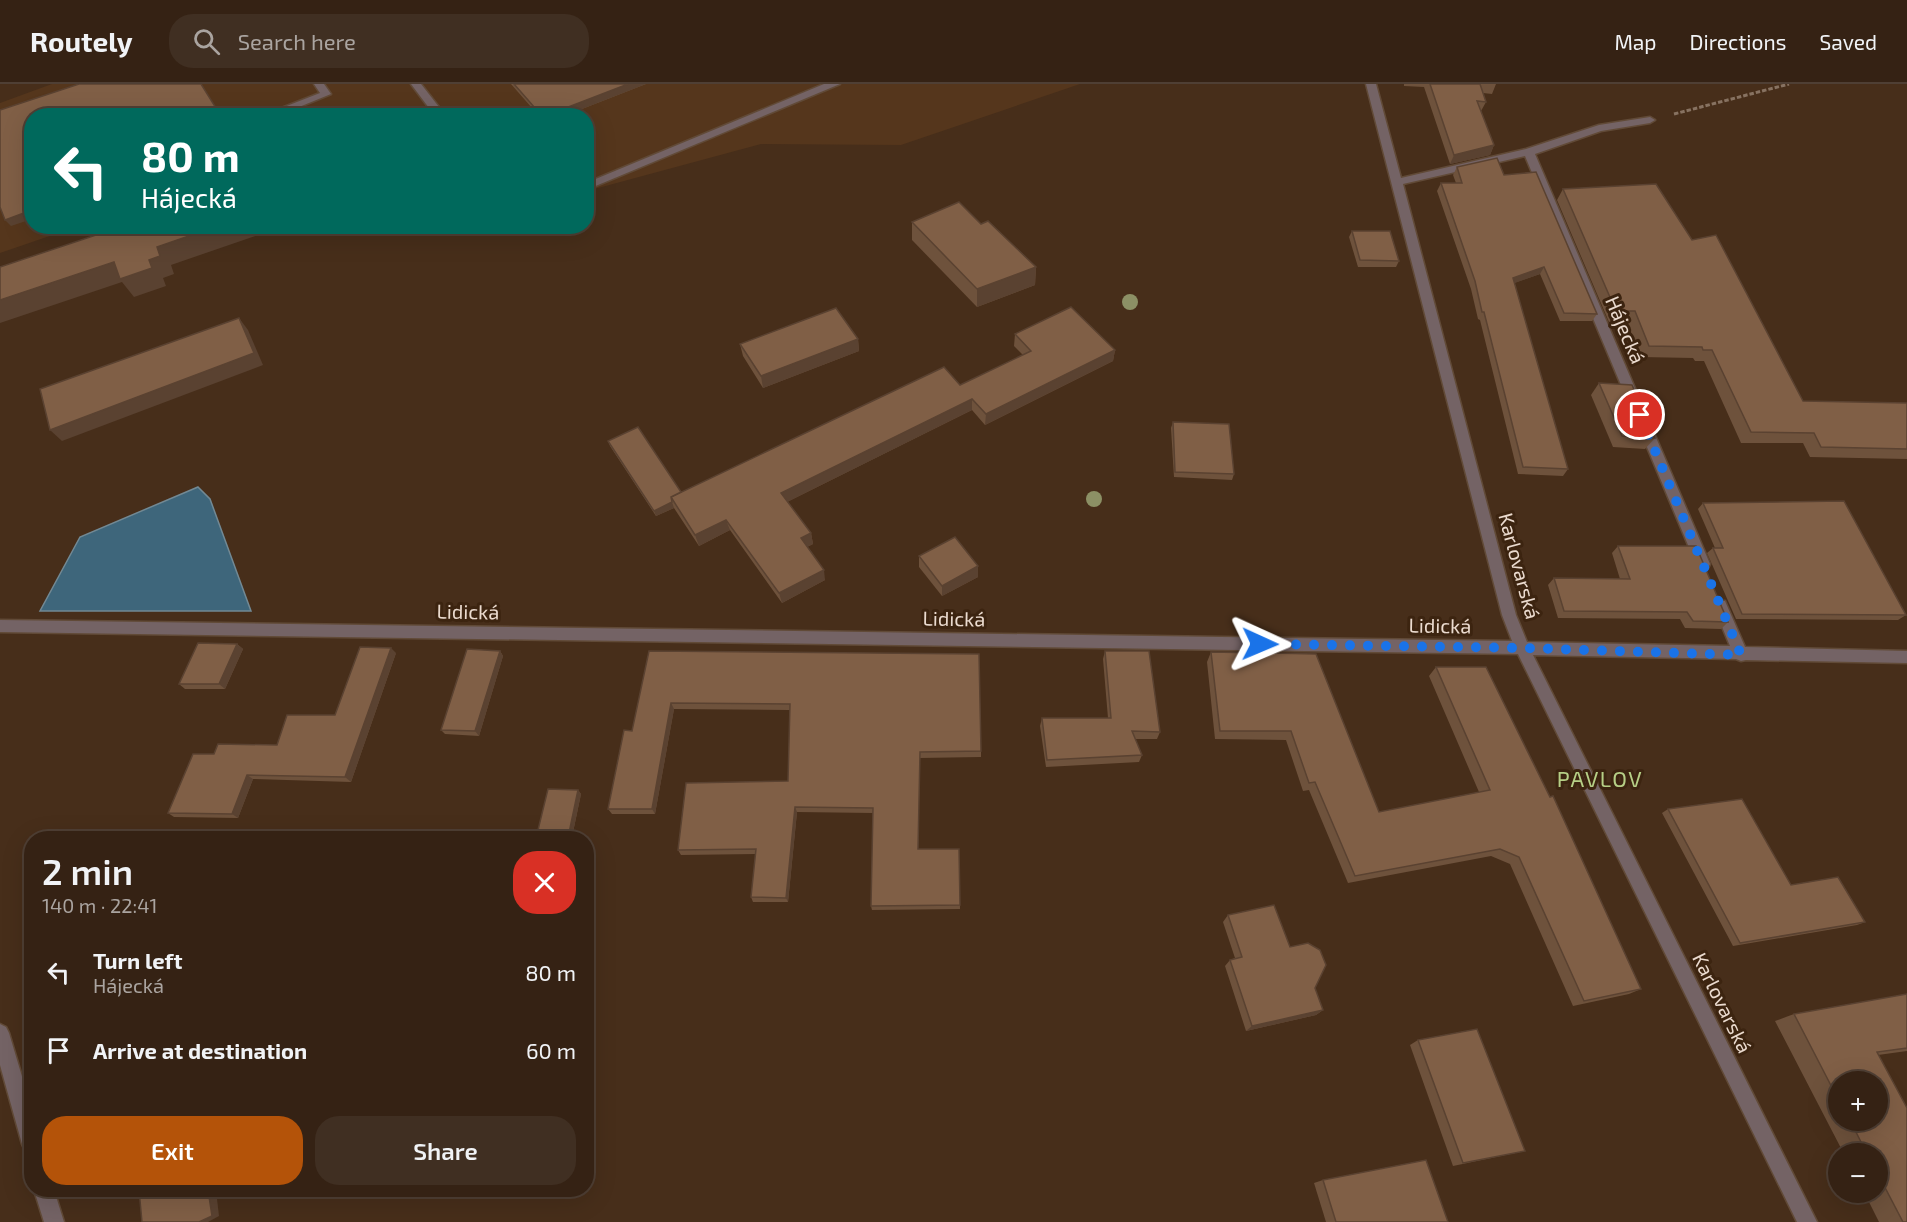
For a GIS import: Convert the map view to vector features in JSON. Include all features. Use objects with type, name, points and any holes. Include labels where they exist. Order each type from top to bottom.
[{"type":"street","points":[[288,108],[326,94],[319,84]]},
{"type":"street","points":[[416,84],[435,108]]},
{"type":"street","points":[[594,184],[820,88],[835,84]]},
{"type":"street","name":"Karlovarská","points":[[1371,84],[1509,615],[1522,648],[1808,1222]]},
{"type":"street","points":[[1398,182],[1529,153],[1599,128],[1650,120]]},
{"type":"street","name":"Hájecká","points":[[1529,153],[1741,655]]},
{"type":"street","name":"Lidická","points":[[0,626],[1522,648],[1741,655],[1907,657]]},
{"type":"street","points":[[0,1033],[24,1116]]},
{"type":"street","points":[[46,1197],[54,1222]]},
{"type":"path","points":[[1650,120],[1790,84]]},
{"type":"shaded area","points":[[52,84],[1080,84],[901,145],[761,144],[594,189],[594,108],[24,108],[24,234],[56,234],[0,253],[0,103]]},
{"type":"water","points":[[198,487],[210,499],[251,611],[40,611],[80,537]]},
{"type":"building","points":[[79,84],[201,84],[216,108],[24,108],[24,213],[5,220],[0,207],[0,110]]},
{"type":"building","points":[[514,84],[628,84],[566,108],[535,108]]},
{"type":"building","points":[[1430,84],[1480,84],[1486,102],[1477,101],[1494,145],[1454,155]]},
{"type":"building","points":[[1497,158],[1504,175],[1536,172],[1597,314],[1564,313],[1544,267],[1513,278],[1568,469],[1523,467],[1484,312],[1482,312],[1475,281],[1441,183],[1462,183],[1457,167]]},
{"type":"building","points":[[1656,184],[1692,240],[1716,235],[1803,401],[1907,403],[1907,449],[1821,447],[1814,433],[1751,432],[1712,350],[1703,350],[1702,347],[1649,346],[1635,311],[1616,311],[1563,189]]},
{"type":"building","points":[[959,202],[981,224],[988,221],[1036,267],[977,289],[912,222]]},
{"type":"building","points":[[1352,231],[1390,231],[1399,261],[1360,260]]},
{"type":"building","points":[[99,234],[195,234],[157,247],[160,256],[149,260],[152,268],[120,279],[114,262],[0,300],[0,267]]},
{"type":"building","points":[[1071,307],[1115,350],[986,414],[972,399],[781,493],[811,533],[801,538],[824,570],[779,593],[726,520],[695,535],[671,497],[944,367],[960,385],[1031,351],[1015,334]]},
{"type":"building","points":[[836,308],[858,339],[761,376],[740,344]]},
{"type":"building","points":[[239,318],[254,353],[50,430],[40,389]]},
{"type":"building","points":[[1599,383],[1632,385],[1655,438],[1622,436]]},
{"type":"building","points":[[1173,422],[1229,424],[1234,474],[1175,472]]},
{"type":"building","points":[[638,427],[681,492],[671,497],[672,502],[654,511],[608,441]]},
{"type":"building","points":[[1844,501],[1906,615],[1742,614],[1713,548],[1723,548],[1703,503]]},
{"type":"building","points":[[955,537],[978,566],[942,586],[919,556]]},
{"type":"building","points":[[1618,546],[1696,546],[1728,622],[1693,621],[1687,612],[1564,611],[1554,578],[1630,579]]},
{"type":"building","points":[[198,643],[237,644],[219,684],[179,684]]},
{"type":"building","points":[[360,647],[391,648],[345,777],[247,775],[232,814],[168,813],[193,754],[214,754],[218,744],[277,745],[287,715],[335,715]]},
{"type":"building","points":[[467,649],[500,651],[475,731],[441,730]]},
{"type":"building","points":[[649,651],[979,654],[981,751],[920,752],[918,849],[959,849],[960,905],[871,906],[873,808],[795,807],[786,898],[751,897],[756,849],[678,850],[686,783],[788,781],[790,704],[671,703],[652,809],[608,809],[624,730],[632,731]]},
{"type":"building","points":[[1105,651],[1149,651],[1160,732],[1132,731],[1142,755],[1047,760],[1042,718],[1111,718]]},
{"type":"building","points":[[1211,652],[1316,654],[1379,812],[1490,790],[1436,667],[1486,667],[1550,797],[1553,796],[1641,989],[1584,1001],[1519,857],[1500,849],[1355,876],[1315,782],[1309,783],[1291,731],[1220,731]]},
{"type":"building","points":[[548,789],[578,790],[569,831],[538,831]]},
{"type":"building","points":[[1742,799],[1791,885],[1838,877],[1865,922],[1740,943],[1668,809]]},
{"type":"building","points":[[1274,905],[1290,947],[1308,943],[1320,950],[1326,965],[1315,988],[1323,1010],[1252,1026],[1230,960],[1242,957],[1228,915]]},
{"type":"building","points":[[1907,994],[1907,1048],[1877,1052],[1887,1071],[1828,1071],[1828,1080],[1794,1014]]},
{"type":"building","points":[[1477,1029],[1525,1151],[1463,1163],[1418,1040]]},
{"type":"building","points":[[1888,1073],[1907,1108],[1907,1222],[1903,1222],[1888,1193],[1888,1143],[1862,1143],[1856,1131],[1888,1131]]},
{"type":"building","points":[[1426,1160],[1448,1222],[1336,1222],[1323,1180]]},
{"type":"building","points":[[140,1197],[209,1197],[212,1216],[199,1222],[142,1222]]},
{"type":"district","name":"PAVLOV","points":[[1600,779]]},
{"type":"route","points":[[1260,644],[1522,648],[1741,655],[1640,415]]}]
